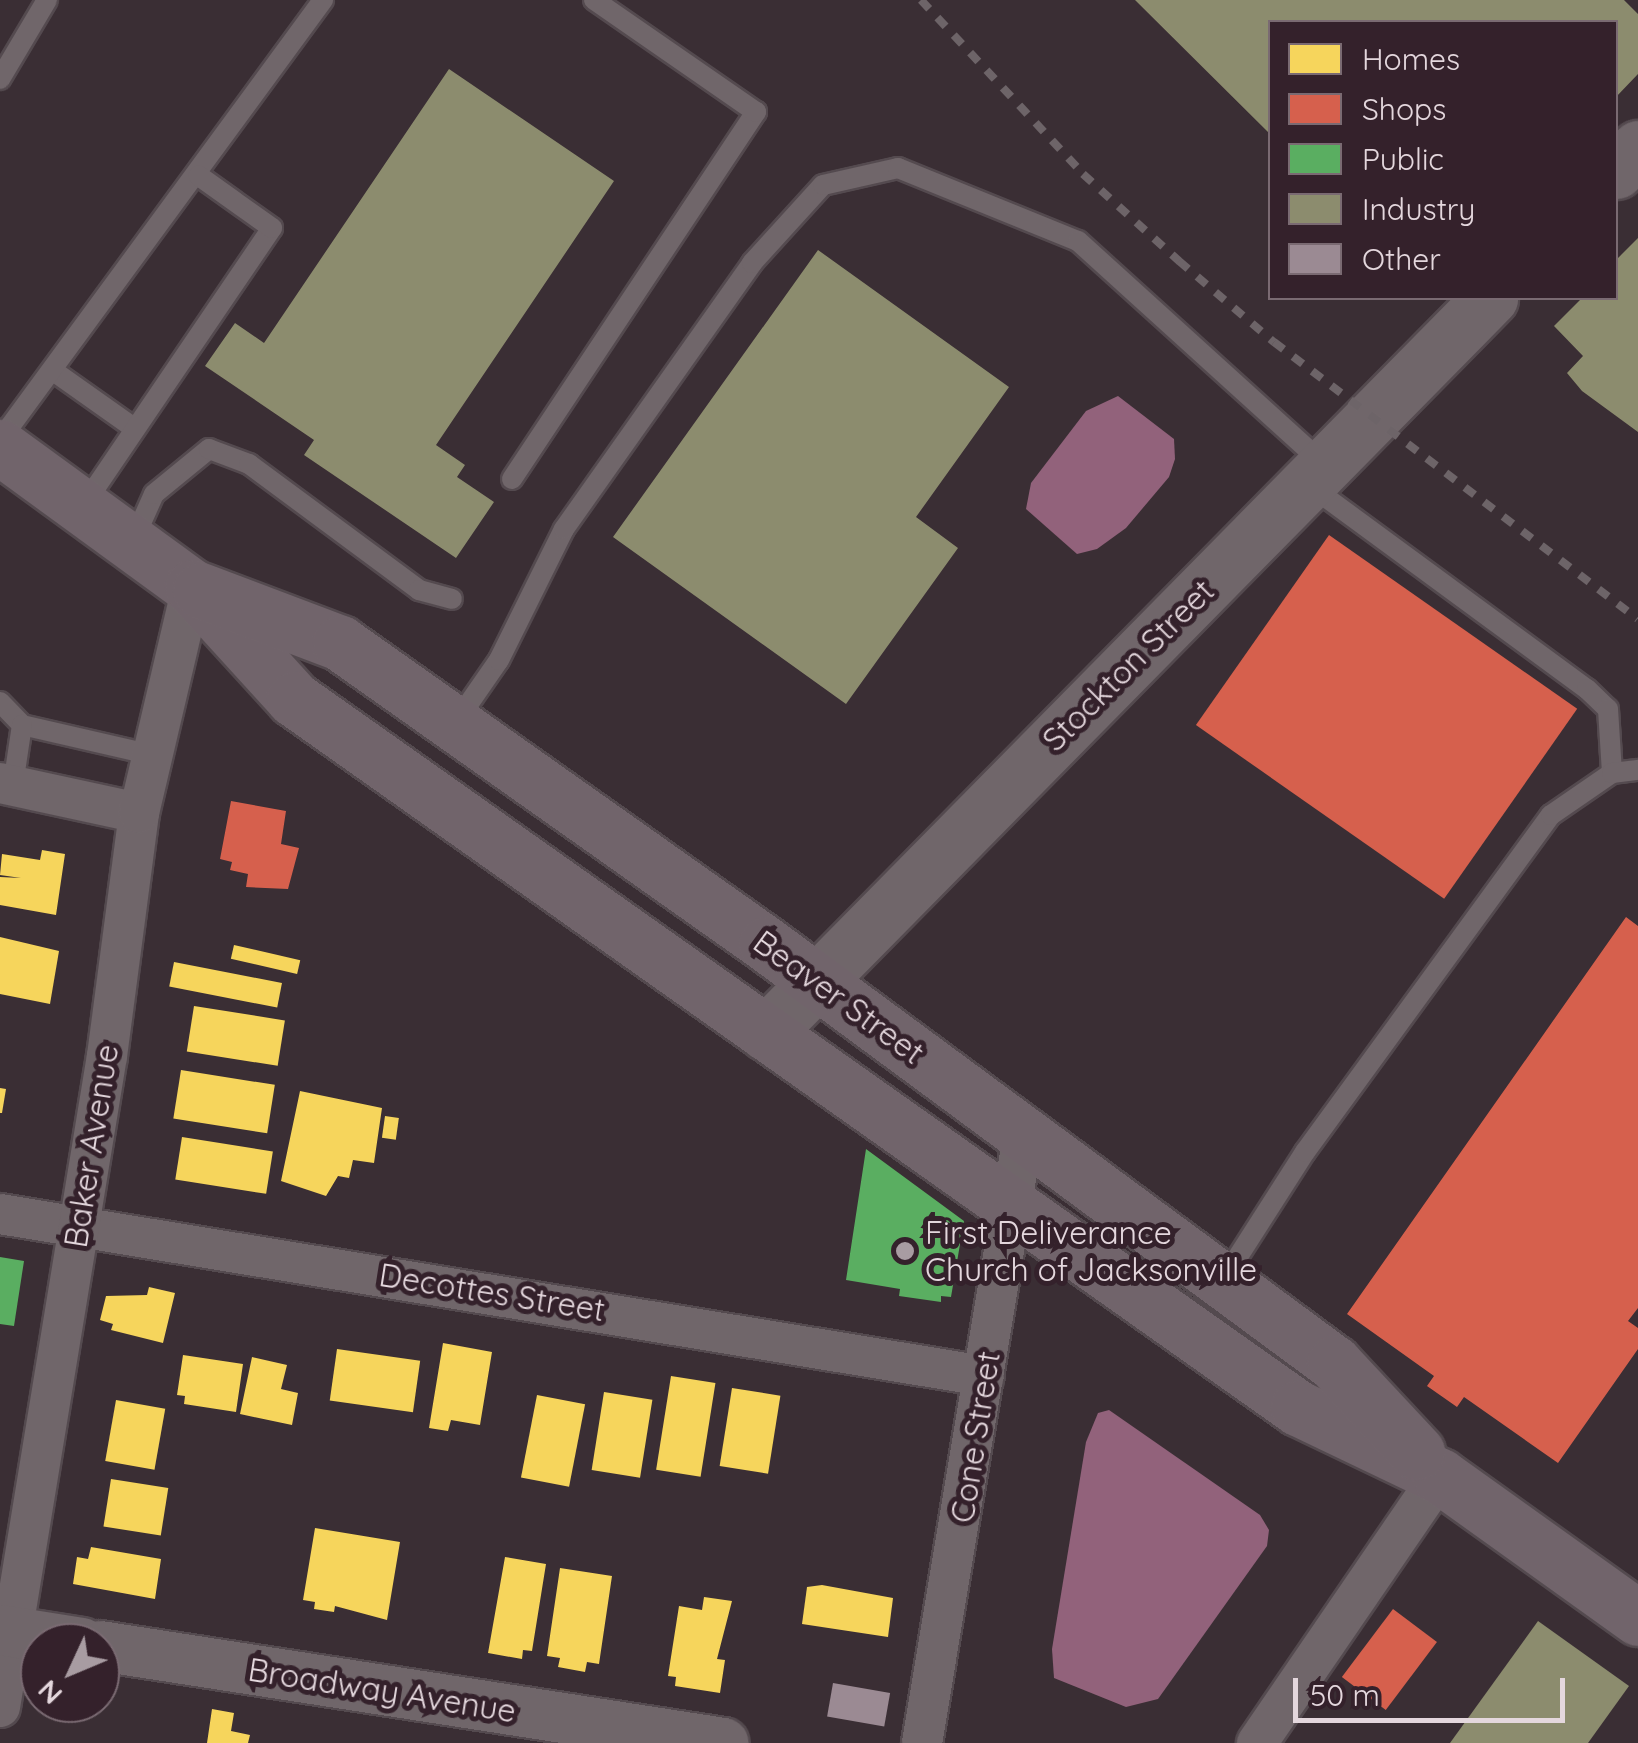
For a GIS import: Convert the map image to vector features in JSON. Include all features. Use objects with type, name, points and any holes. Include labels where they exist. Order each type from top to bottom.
[{"type":"main road","points":[[1618,168],[1638,148]]},
{"type":"main road","name":"Stockton Street","points":[[766,1033],[1488,300]]},
{"type":"main road","name":"Beaver Street","points":[[0,443],[192,587],[294,699],[1298,1408],[1440,1476],[1638,1618]]},
{"type":"main road","name":"Beaver Street","points":[[192,587],[340,643],[817,981],[1024,1130],[1334,1363],[1440,1476]]},
{"type":"street","name":"Baker Avenue","points":[[0,1707],[5,1631],[78,1226],[139,813],[192,587]]},
{"type":"street","points":[[6,784],[139,813]]},
{"type":"street","name":"Cone Street","points":[[922,1743],[1014,1209],[1024,1130]]},
{"type":"street","name":"Decottes Street","points":[[0,1214],[984,1376]]},
{"type":"street","points":[[1186,1328],[1224,1279]]},
{"type":"street","points":[[1256,1743],[1440,1476]]},
{"type":"street","name":"Broadway Avenue","points":[[120,1649],[724,1743]]},
{"type":"lane","points":[[0,79],[47,0]]},
{"type":"lane","points":[[0,443],[199,176],[323,0]]},
{"type":"lane","points":[[512,479],[756,112],[594,0]]},
{"type":"lane","points":[[454,724],[499,660],[564,529],[752,263],[824,185],[898,168],[1078,242],[1316,474],[1587,688],[1608,709],[1612,773]]},
{"type":"lane","points":[[82,508],[272,228],[199,176]]},
{"type":"lane","points":[[52,370],[134,428]]},
{"type":"lane","points":[[132,543],[154,494],[209,448],[249,464],[419,590],[452,599]]},
{"type":"lane","points":[[0,702],[22,725],[153,755]]},
{"type":"lane","points":[[6,784],[22,725]]},
{"type":"lane","points":[[1224,1279],[1304,1152],[1551,815],[1612,773],[1638,770]]},
{"type":"shaded area","points":[[1118,396],[1174,439],[1175,459],[1169,477],[1126,528],[1097,549],[1077,554],[1026,509],[1031,483],[1086,411]]},
{"type":"shaded area","points":[[1109,1410],[1260,1515],[1269,1530],[1267,1546],[1158,1699],[1126,1707],[1054,1678],[1052,1649],[1086,1442],[1098,1413]]},
{"type":"building: Homes","points":[[42,850],[65,854],[56,915],[0,905],[0,877],[21,878],[0,875],[2,854],[40,860]]},
{"type":"building: Homes","points":[[0,937],[59,951],[50,1004],[0,994]]},
{"type":"building: Homes","points":[[234,945],[300,960],[297,974],[231,959]]},
{"type":"building: Homes","points":[[174,962],[282,983],[277,1008],[169,987]]},
{"type":"building: Homes","points":[[194,1006],[285,1020],[278,1066],[187,1051]]},
{"type":"building: Homes","points":[[181,1070],[275,1085],[267,1133],[173,1118]]},
{"type":"building: Homes","points":[[0,1088],[6,1089],[2,1113],[0,1113]]},
{"type":"building: Homes","points":[[300,1091],[382,1108],[374,1163],[353,1160],[349,1178],[338,1176],[326,1196],[281,1181]]},
{"type":"building: Homes","points":[[385,1116],[399,1118],[396,1140],[382,1138]]},
{"type":"building: Homes","points":[[182,1137],[273,1151],[266,1194],[175,1179]]},
{"type":"building: Homes","points":[[149,1287],[175,1293],[163,1343],[111,1330],[113,1324],[100,1320],[106,1296],[147,1295]]},
{"type":"building: Homes","points":[[443,1343],[492,1352],[480,1425],[451,1420],[448,1431],[429,1428]]},
{"type":"building: Homes","points":[[337,1349],[420,1361],[413,1412],[330,1400]]},
{"type":"building: Homes","points":[[183,1355],[243,1364],[236,1412],[184,1404],[185,1396],[177,1395]]},
{"type":"building: Homes","points":[[252,1357],[287,1365],[281,1389],[298,1393],[292,1425],[240,1414]]},
{"type":"building: Homes","points":[[671,1376],[715,1383],[701,1477],[656,1470]]},
{"type":"building: Homes","points":[[732,1388],[780,1396],[768,1474],[720,1466]]},
{"type":"building: Homes","points":[[604,1392],[652,1400],[640,1478],[592,1470]]},
{"type":"building: Homes","points":[[537,1395],[585,1404],[569,1487],[521,1477]]},
{"type":"building: Homes","points":[[116,1400],[165,1409],[154,1470],[105,1461]]},
{"type":"building: Homes","points":[[111,1479],[168,1488],[161,1535],[103,1526]]},
{"type":"building: Homes","points":[[315,1528],[400,1542],[387,1620],[335,1606],[334,1612],[314,1609],[315,1602],[303,1600]]},
{"type":"building: Homes","points":[[91,1547],[161,1559],[155,1599],[73,1584],[77,1557],[88,1559]]},
{"type":"building: Homes","points":[[505,1557],[546,1564],[532,1651],[523,1650],[522,1659],[488,1653]]},
{"type":"building: Homes","points":[[560,1568],[612,1576],[599,1664],[587,1662],[585,1672],[558,1667],[560,1658],[547,1656]]},
{"type":"building: Homes","points":[[822,1585],[893,1598],[888,1637],[802,1624],[807,1587]]},
{"type":"building: Homes","points":[[704,1597],[732,1601],[717,1659],[725,1660],[720,1693],[675,1686],[676,1677],[668,1676],[679,1606],[702,1610]]},
{"type":"building: Homes","points":[[212,1709],[234,1713],[231,1731],[250,1735],[248,1743],[207,1743]]},
{"type":"building: Shops","points":[[1329,535],[1577,709],[1444,899],[1196,725]]},
{"type":"building: Shops","points":[[231,801],[286,811],[281,844],[299,848],[288,889],[246,887],[248,874],[230,870],[232,862],[220,859]]},
{"type":"building: Shops","points":[[1626,917],[1638,926],[1638,1308],[1628,1321],[1638,1328],[1638,1349],[1558,1463],[1464,1397],[1457,1407],[1427,1386],[1434,1376],[1347,1314]]},
{"type":"building: Shops","points":[[1393,1609],[1437,1642],[1386,1710],[1342,1677]]},
{"type":"building: Public","name":"First Deliverance Church of Jacksonville","points":[[866,1149],[964,1221],[951,1297],[941,1296],[941,1302],[899,1296],[900,1289],[846,1280]]},
{"type":"building: Public","points":[[0,1257],[24,1261],[14,1326],[0,1324]]},
{"type":"building: Industry","points":[[1135,0],[1624,0],[1638,14],[1638,74],[1618,95],[1618,20],[1268,20],[1268,132]]},
{"type":"building: Industry","points":[[449,69],[614,181],[436,445],[465,465],[457,477],[494,502],[456,558],[304,455],[314,440],[205,366],[235,323],[264,343]]},
{"type":"building: Industry","points":[[1638,238],[1638,432],[1582,391],[1567,373],[1583,356],[1554,326],[1580,300],[1618,300],[1618,258]]},
{"type":"building: Industry","points":[[818,250],[1009,387],[916,517],[958,548],[846,704],[613,537]]},
{"type":"building: Industry","points":[[1538,1621],[1629,1686],[1588,1743],[1450,1743]]},
{"type":"building: Other","points":[[833,1683],[890,1693],[884,1727],[827,1716]]},
{"type":"railway","points":[[921,0],[1083,174],[1179,261],[1274,342],[1638,619]]},
{"type":"place","name":"First Deliverance Church of Jacksonville","points":[[905,1251]]}]
